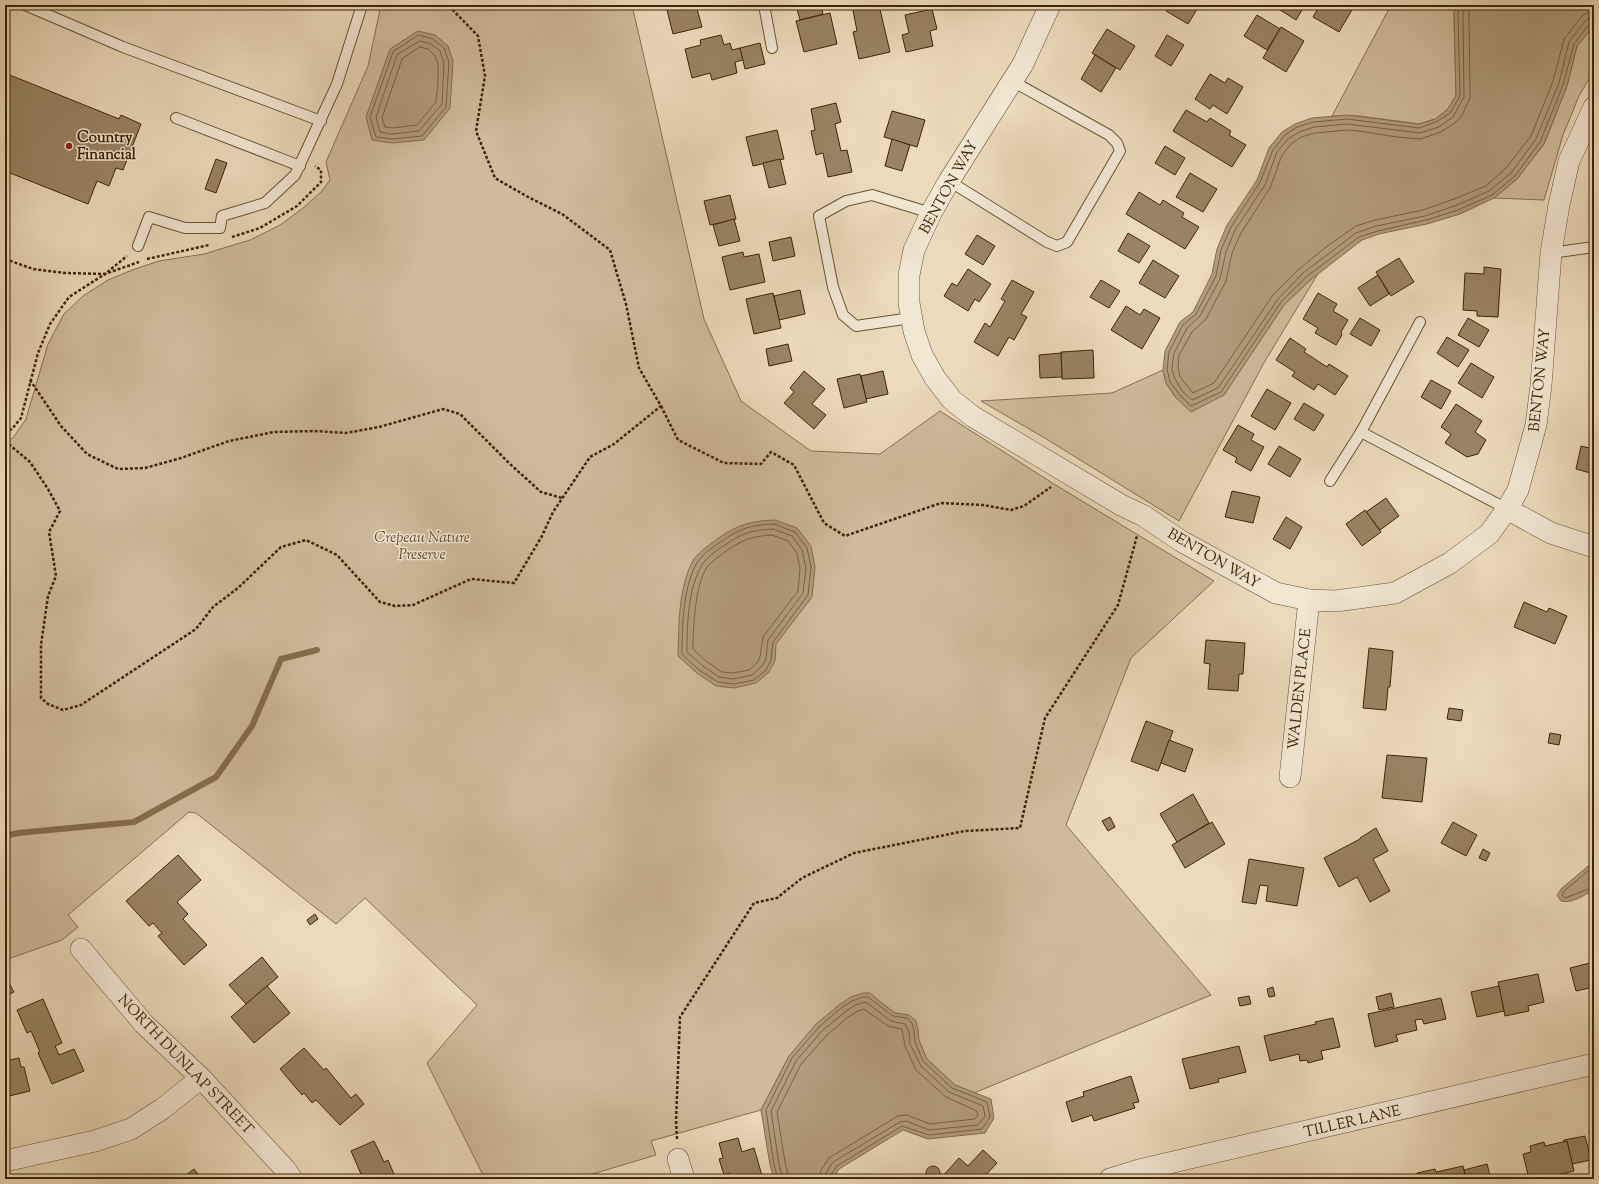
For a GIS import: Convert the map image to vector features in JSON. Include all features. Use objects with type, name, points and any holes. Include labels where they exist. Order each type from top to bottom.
[{"type":"street","name":"BENTON WAY","points":[[1050,5],[1023,64],[930,213],[914,250],[909,275],[908,303],[922,355],[935,378],[952,400],[972,416],[1121,505],[1144,516],[1181,540],[1276,592],[1309,600],[1336,601],[1395,593],[1450,563],[1489,534],[1507,509],[1518,490],[1536,425],[1541,385],[1551,253],[1559,205],[1569,162],[1594,107]]},
{"type":"street","points":[[1507,509],[1552,533],[1594,547]]},
{"type":"street","name":"WALDEN PLACE","points":[[1290,777],[1309,600]]},
{"type":"street","name":"NORTH DUNLAP STREET","points":[[80,949],[144,1024],[201,1078],[285,1169],[292,1179]]},
{"type":"street","name":"TILLER LANE","points":[[1110,1179],[1139,1170],[1594,1064]]},
{"type":"street","points":[[5,1161],[94,1141],[131,1130],[162,1109],[201,1078]]},
{"type":"street","points":[[678,1159],[684,1179]]},
{"type":"lane","points":[[26,5],[123,47],[321,121]]},
{"type":"lane","points":[[138,246],[150,217],[185,228],[220,228],[222,216],[265,203],[295,176],[337,84],[362,5]]},
{"type":"lane","points":[[764,5],[772,48]]},
{"type":"lane","points":[[949,181],[1047,242],[1057,246],[1067,242],[1120,151],[1117,143],[1110,135],[1012,82]]},
{"type":"lane","points":[[176,118],[300,166]]},
{"type":"lane","points":[[911,318],[856,326],[843,315],[833,287],[819,216],[846,201],[872,195],[930,213]]},
{"type":"lane","points":[[1551,253],[1594,247]]},
{"type":"lane","points":[[1330,481],[1361,432],[1420,322]]},
{"type":"lane","points":[[1361,432],[1507,509]]},
{"type":"path","points":[[448,5],[478,36],[485,76],[476,131],[495,178],[562,214],[610,250],[626,304],[639,368],[678,440],[724,463],[761,464],[771,452],[794,465],[824,523],[845,536],[940,503],[983,505],[1011,510],[1024,506],[1054,484],[1066,472]]},
{"type":"path","points":[[226,239],[260,228],[298,206],[321,182],[321,170],[304,157]]},
{"type":"path","points":[[5,259],[33,269],[65,273],[105,274],[144,260],[212,244]]},
{"type":"path","points":[[5,433],[12,429],[21,418],[38,353],[50,324],[69,297],[105,274],[138,246]]},
{"type":"path","points":[[30,380],[61,426],[88,454],[118,469],[145,468],[181,458],[229,441],[274,432],[315,431],[346,433],[379,427],[443,410],[460,414],[510,464],[541,492],[562,498]]},
{"type":"path","points":[[5,440],[30,462],[48,489],[60,511],[49,532],[56,576],[48,596],[41,645],[40,676],[41,698],[48,704],[63,710],[81,705],[196,629],[213,607],[238,588],[281,547],[306,540],[337,555],[380,602],[395,606],[413,605],[471,578],[514,583],[542,536],[553,512],[590,458],[614,444],[660,406]]},
{"type":"path","points":[[678,1159],[676,1121],[680,1017],[754,903],[777,898],[802,878],[854,853],[965,831],[1020,828],[1045,718],[1118,605],[1144,516]]},
{"type":"green space","name":"Crepeau Nature Preserve","points":[[381,5],[632,5],[704,319],[741,401],[811,451],[880,454],[940,411],[1054,484],[1214,581],[1131,658],[1066,825],[1211,995],[974,1093],[955,1085],[927,1059],[918,1040],[918,1030],[909,1015],[895,1013],[883,1004],[839,1005],[789,1056],[761,1110],[651,1141],[656,1155],[576,1179],[485,1179],[427,1063],[477,1005],[365,898],[336,924],[196,813],[189,812],[68,915],[78,927],[62,940],[5,960],[5,441],[13,438],[26,419],[48,344],[64,314],[83,296],[108,280],[132,270],[159,261],[204,254],[250,240],[280,225],[321,192],[330,180],[326,162],[368,66]]},
{"type":"green space","points":[[1391,5],[1455,5],[1456,96],[1447,110],[1435,119],[1419,124],[1360,116],[1332,116]]},
{"type":"green space","points":[[1594,23],[1594,70],[1579,96],[1563,135],[1544,200],[1494,198],[1517,179],[1544,144],[1567,86],[1577,46]]},
{"type":"green space","points":[[1319,272],[1265,361],[1179,521],[1043,437],[981,401],[1112,393],[1163,370],[1166,383],[1176,398],[1224,395],[1284,305]]},
{"type":"water","points":[[1455,5],[1594,5],[1594,23],[1577,46],[1567,86],[1544,144],[1517,179],[1494,198],[1460,214],[1427,224],[1379,234],[1362,240],[1309,281],[1284,305],[1224,395],[1191,412],[1176,398],[1166,383],[1163,370],[1165,351],[1180,322],[1193,312],[1212,274],[1217,249],[1227,225],[1257,180],[1269,148],[1282,132],[1295,124],[1312,118],[1347,115],[1419,124],[1435,119],[1447,110],[1456,96]]},
{"type":"water","points":[[418,31],[435,35],[448,46],[453,61],[450,108],[424,140],[392,143],[372,140],[366,117],[390,49]]},
{"type":"water","points":[[775,520],[797,528],[811,546],[815,567],[812,597],[776,644],[775,661],[769,672],[756,683],[734,688],[716,686],[697,673],[678,656],[680,606],[685,581],[694,559],[699,553],[720,537],[746,524]]},
{"type":"water","points":[[1594,861],[1594,890],[1574,900],[1565,902],[1561,901],[1557,895],[1561,889]]},
{"type":"water","points":[[863,993],[870,993],[895,1013],[909,1015],[916,1021],[919,1040],[927,1059],[955,1085],[991,1099],[994,1118],[985,1133],[928,1139],[903,1130],[839,1169],[833,1179],[774,1179],[770,1165],[761,1110],[789,1056],[816,1024],[851,997]]},
{"type":"building","points":[[696,5],[702,27],[673,34],[666,6]]},
{"type":"building","points":[[796,5],[821,5],[823,14],[800,20]]},
{"type":"building","points":[[852,5],[879,5],[890,52],[859,59],[853,32],[857,31]]},
{"type":"building","points":[[1170,5],[1205,5],[1203,8],[1199,6],[1188,24],[1166,11]]},
{"type":"building","points":[[1279,5],[1305,5],[1296,20],[1277,8]]},
{"type":"building","points":[[1320,5],[1347,5],[1353,8],[1339,32],[1313,17]]},
{"type":"building","points":[[932,9],[937,29],[930,31],[933,46],[906,52],[902,35],[909,33],[905,15]]},
{"type":"building","points":[[830,13],[837,44],[804,52],[796,21]]},
{"type":"building","points":[[1257,15],[1280,29],[1267,50],[1244,36]]},
{"type":"building","points":[[1281,27],[1304,41],[1286,72],[1263,58]]},
{"type":"building","points":[[1107,29],[1135,46],[1120,70],[1092,53]]},
{"type":"building","points":[[721,35],[724,45],[730,43],[732,50],[740,48],[743,60],[735,62],[737,73],[712,80],[710,73],[692,78],[685,49],[701,45],[700,40]]},
{"type":"building","points":[[1167,35],[1184,45],[1171,66],[1155,56]]},
{"type":"building","points":[[760,43],[765,64],[745,69],[740,48]]},
{"type":"building","points":[[1095,55],[1116,68],[1101,92],[1081,79]]},
{"type":"building","name":"Country Financial","points":[[5,73],[119,119],[121,115],[141,124],[123,170],[116,168],[109,186],[97,181],[88,204],[5,171]]},
{"type":"building","points":[[1210,74],[1225,83],[1228,78],[1243,87],[1227,114],[1213,105],[1210,109],[1195,99]]},
{"type":"building","points":[[836,103],[841,122],[835,124],[841,151],[847,150],[852,172],[828,177],[823,153],[816,155],[811,131],[815,130],[811,109]]},
{"type":"building","points":[[1186,110],[1207,122],[1210,118],[1231,131],[1229,135],[1246,145],[1232,167],[1173,131]]},
{"type":"building","points":[[892,111],[925,120],[917,147],[884,137]]},
{"type":"building","points":[[777,130],[784,159],[753,166],[746,137]]},
{"type":"building","points":[[892,139],[910,145],[902,171],[885,166]]},
{"type":"building","points":[[1165,146],[1185,158],[1175,175],[1155,163]]},
{"type":"building","points":[[216,159],[227,163],[216,193],[205,189]]},
{"type":"building","points":[[780,159],[786,184],[769,188],[763,163]]},
{"type":"building","points":[[1190,173],[1217,189],[1203,212],[1176,197]]},
{"type":"building","points":[[1139,192],[1160,205],[1163,200],[1184,213],[1182,217],[1199,227],[1185,249],[1126,214]]},
{"type":"building","points":[[730,195],[736,219],[710,225],[704,201]]},
{"type":"building","points":[[734,219],[740,241],[719,246],[713,225]]},
{"type":"building","points":[[1128,233],[1150,246],[1139,263],[1118,251]]},
{"type":"building","points":[[977,235],[995,246],[983,265],[965,254]]},
{"type":"building","points":[[791,237],[795,256],[773,261],[769,242]]},
{"type":"building","points":[[743,252],[744,257],[759,254],[765,282],[730,290],[722,257]]},
{"type":"building","points":[[1399,258],[1414,282],[1391,296],[1376,272]]},
{"type":"building","points":[[1153,260],[1179,276],[1165,298],[1139,283]]},
{"type":"building","points":[[1484,267],[1501,269],[1498,317],[1477,316],[1477,311],[1463,310],[1465,273],[1484,274]]},
{"type":"building","points":[[968,269],[991,284],[979,302],[975,299],[968,311],[944,296],[952,283],[957,286]]},
{"type":"building","points":[[1378,275],[1389,294],[1370,306],[1358,288]]},
{"type":"building","points":[[1012,280],[1034,292],[1021,314],[1027,317],[1014,340],[1009,337],[998,356],[974,342],[985,323],[990,327],[1005,301],[1001,299]]},
{"type":"building","points":[[1101,280],[1120,291],[1109,308],[1090,297]]},
{"type":"building","points":[[800,290],[805,314],[779,320],[774,296]]},
{"type":"building","points":[[773,293],[781,328],[754,334],[746,299]]},
{"type":"building","points":[[1318,293],[1337,304],[1333,311],[1348,320],[1336,345],[1315,333],[1318,328],[1303,319]]},
{"type":"building","points":[[1126,306],[1140,315],[1144,309],[1160,318],[1142,349],[1111,330]]},
{"type":"building","points":[[1360,318],[1380,330],[1371,346],[1350,334]]},
{"type":"building","points":[[1468,318],[1489,330],[1479,347],[1458,335]]},
{"type":"building","points":[[1447,337],[1469,350],[1458,367],[1437,353]]},
{"type":"building","points":[[1290,338],[1306,349],[1304,352],[1327,367],[1329,364],[1348,376],[1335,395],[1318,384],[1314,390],[1292,376],[1295,372],[1276,360]]},
{"type":"building","points":[[788,344],[792,361],[769,366],[766,349]]},
{"type":"building","points":[[1093,350],[1094,378],[1062,379],[1061,352]]},
{"type":"building","points":[[1061,353],[1062,377],[1040,378],[1039,355]]},
{"type":"building","points":[[1471,363],[1494,377],[1482,398],[1458,383]]},
{"type":"building","points":[[804,371],[825,389],[812,404],[826,415],[814,429],[784,403],[794,392],[790,388]]},
{"type":"building","points":[[883,371],[888,394],[866,399],[861,376]]},
{"type":"building","points":[[860,374],[867,402],[844,408],[837,379]]},
{"type":"building","points":[[1431,380],[1451,391],[1441,409],[1421,397]]},
{"type":"building","points":[[1267,389],[1291,403],[1275,430],[1251,416]]},
{"type":"building","points":[[1304,403],[1324,415],[1314,431],[1294,419]]},
{"type":"building","points":[[1456,404],[1482,421],[1475,432],[1486,440],[1478,454],[1467,457],[1445,443],[1451,434],[1441,427]]},
{"type":"building","points":[[1238,425],[1254,434],[1251,440],[1264,447],[1251,471],[1235,462],[1237,458],[1223,450]]},
{"type":"building","points":[[1279,446],[1301,459],[1290,477],[1268,464]]},
{"type":"building","points":[[1581,446],[1594,449],[1594,474],[1576,469]]},
{"type":"building","points":[[1232,491],[1260,497],[1253,523],[1225,517]]},
{"type":"building","points":[[1386,498],[1399,516],[1380,530],[1366,512]]},
{"type":"building","points":[[1365,510],[1381,532],[1362,546],[1346,524]]},
{"type":"building","points":[[1286,517],[1302,527],[1290,549],[1273,539]]},
{"type":"building","points":[[1524,602],[1547,612],[1549,608],[1567,616],[1555,644],[1514,627]]},
{"type":"building","points":[[1206,640],[1245,643],[1243,674],[1239,674],[1238,691],[1208,689],[1210,664],[1204,663]]},
{"type":"building","points":[[1369,648],[1393,651],[1390,687],[1388,687],[1386,710],[1363,708]]},
{"type":"building","points":[[1449,708],[1463,710],[1461,721],[1447,719]]},
{"type":"building","points":[[1146,721],[1173,731],[1158,771],[1131,761]]},
{"type":"building","points":[[1550,733],[1561,735],[1559,745],[1548,743]]},
{"type":"building","points":[[1169,740],[1193,749],[1185,772],[1161,763]]},
{"type":"building","points":[[1387,755],[1427,758],[1422,802],[1382,798]]},
{"type":"building","points":[[1193,794],[1209,823],[1177,842],[1160,814]]},
{"type":"building","points":[[1110,817],[1115,827],[1108,831],[1102,821]]},
{"type":"building","points":[[1212,822],[1225,844],[1185,868],[1172,845]]},
{"type":"building","points":[[1453,822],[1477,835],[1466,856],[1441,843]]},
{"type":"building","points":[[1376,828],[1388,851],[1373,859],[1390,891],[1370,902],[1357,877],[1339,887],[1324,858],[1360,839]]},
{"type":"building","points":[[1483,849],[1490,853],[1486,861],[1479,858]]},
{"type":"building","points":[[178,855],[201,880],[177,902],[188,914],[183,919],[207,945],[184,965],[158,936],[162,933],[153,923],[149,926],[126,901]]},
{"type":"building","points":[[1249,859],[1304,868],[1297,906],[1266,901],[1268,886],[1260,885],[1256,904],[1242,902]]},
{"type":"building","points":[[315,914],[318,919],[310,925],[307,920]]},
{"type":"building","points":[[262,957],[278,977],[246,1004],[229,985]]},
{"type":"building","points":[[1594,962],[1594,987],[1576,991],[1570,968]]},
{"type":"building","points":[[1538,974],[1544,1002],[1528,1006],[1529,1011],[1505,1016],[1498,982]]},
{"type":"building","points":[[5,976],[14,992],[5,996]]},
{"type":"building","points":[[267,986],[290,1013],[254,1043],[231,1017]]},
{"type":"building","points":[[1499,986],[1504,1011],[1477,1017],[1471,992]]},
{"type":"building","points":[[1273,987],[1275,996],[1269,997],[1267,989]]},
{"type":"building","points":[[1391,993],[1394,1007],[1379,1010],[1376,997]]},
{"type":"building","points":[[1249,996],[1251,1004],[1240,1006],[1238,998]]},
{"type":"building","points":[[1441,998],[1446,1019],[1424,1024],[1422,1019],[1415,1020],[1417,1030],[1396,1035],[1398,1041],[1375,1047],[1368,1014]]},
{"type":"building","points":[[43,999],[62,1043],[55,1046],[59,1055],[74,1049],[84,1071],[52,1084],[38,1053],[40,1052],[31,1031],[27,1033],[17,1010]]},
{"type":"building","points":[[1333,1018],[1340,1047],[1321,1051],[1323,1059],[1308,1063],[1307,1060],[1300,1061],[1299,1054],[1270,1061],[1264,1036],[1316,1024],[1315,1022]]},
{"type":"building","points":[[1239,1046],[1246,1072],[1218,1079],[1219,1082],[1190,1089],[1182,1059]]},
{"type":"building","points":[[304,1048],[324,1070],[326,1068],[351,1098],[356,1094],[364,1104],[340,1125],[316,1100],[312,1103],[304,1093],[302,1095],[280,1069]]},
{"type":"building","points":[[19,1058],[21,1067],[24,1067],[30,1091],[5,1097],[5,1061]]},
{"type":"building","points":[[1131,1076],[1139,1102],[1133,1103],[1135,1108],[1094,1121],[1092,1115],[1072,1122],[1066,1102],[1084,1096],[1083,1092]]},
{"type":"building","points":[[1585,1136],[1591,1160],[1572,1164],[1567,1141],[1564,1142],[1564,1140]]},
{"type":"building","points":[[738,1138],[742,1152],[754,1148],[763,1179],[731,1179],[729,1173],[724,1175],[719,1159],[723,1158],[719,1143]]},
{"type":"building","points":[[374,1141],[384,1162],[388,1160],[396,1179],[360,1179],[359,1175],[361,1174],[351,1151]]},
{"type":"building","points":[[1567,1141],[1574,1171],[1541,1179],[1529,1179],[1523,1154],[1531,1152],[1530,1146],[1544,1142],[1545,1146]]},
{"type":"building","points":[[983,1150],[997,1163],[982,1179],[940,1179],[959,1158],[968,1166]]},
{"type":"building","points":[[1487,1164],[1491,1179],[1466,1179],[1464,1170]]},
{"type":"building","points":[[933,1166],[938,1168],[940,1173],[938,1178],[933,1180],[928,1178],[926,1173],[928,1168]]},
{"type":"building","points":[[1463,1166],[1466,1179],[1418,1179],[1417,1173],[1435,1169],[1436,1172]]},
{"type":"building","points":[[194,1169],[202,1179],[181,1179]]},
{"type":"waterway","points":[[5,836],[18,833],[134,822],[216,777],[252,726],[281,659],[317,650]]},
{"type":"place","name":"Country Financial","points":[[69,146]]}]
